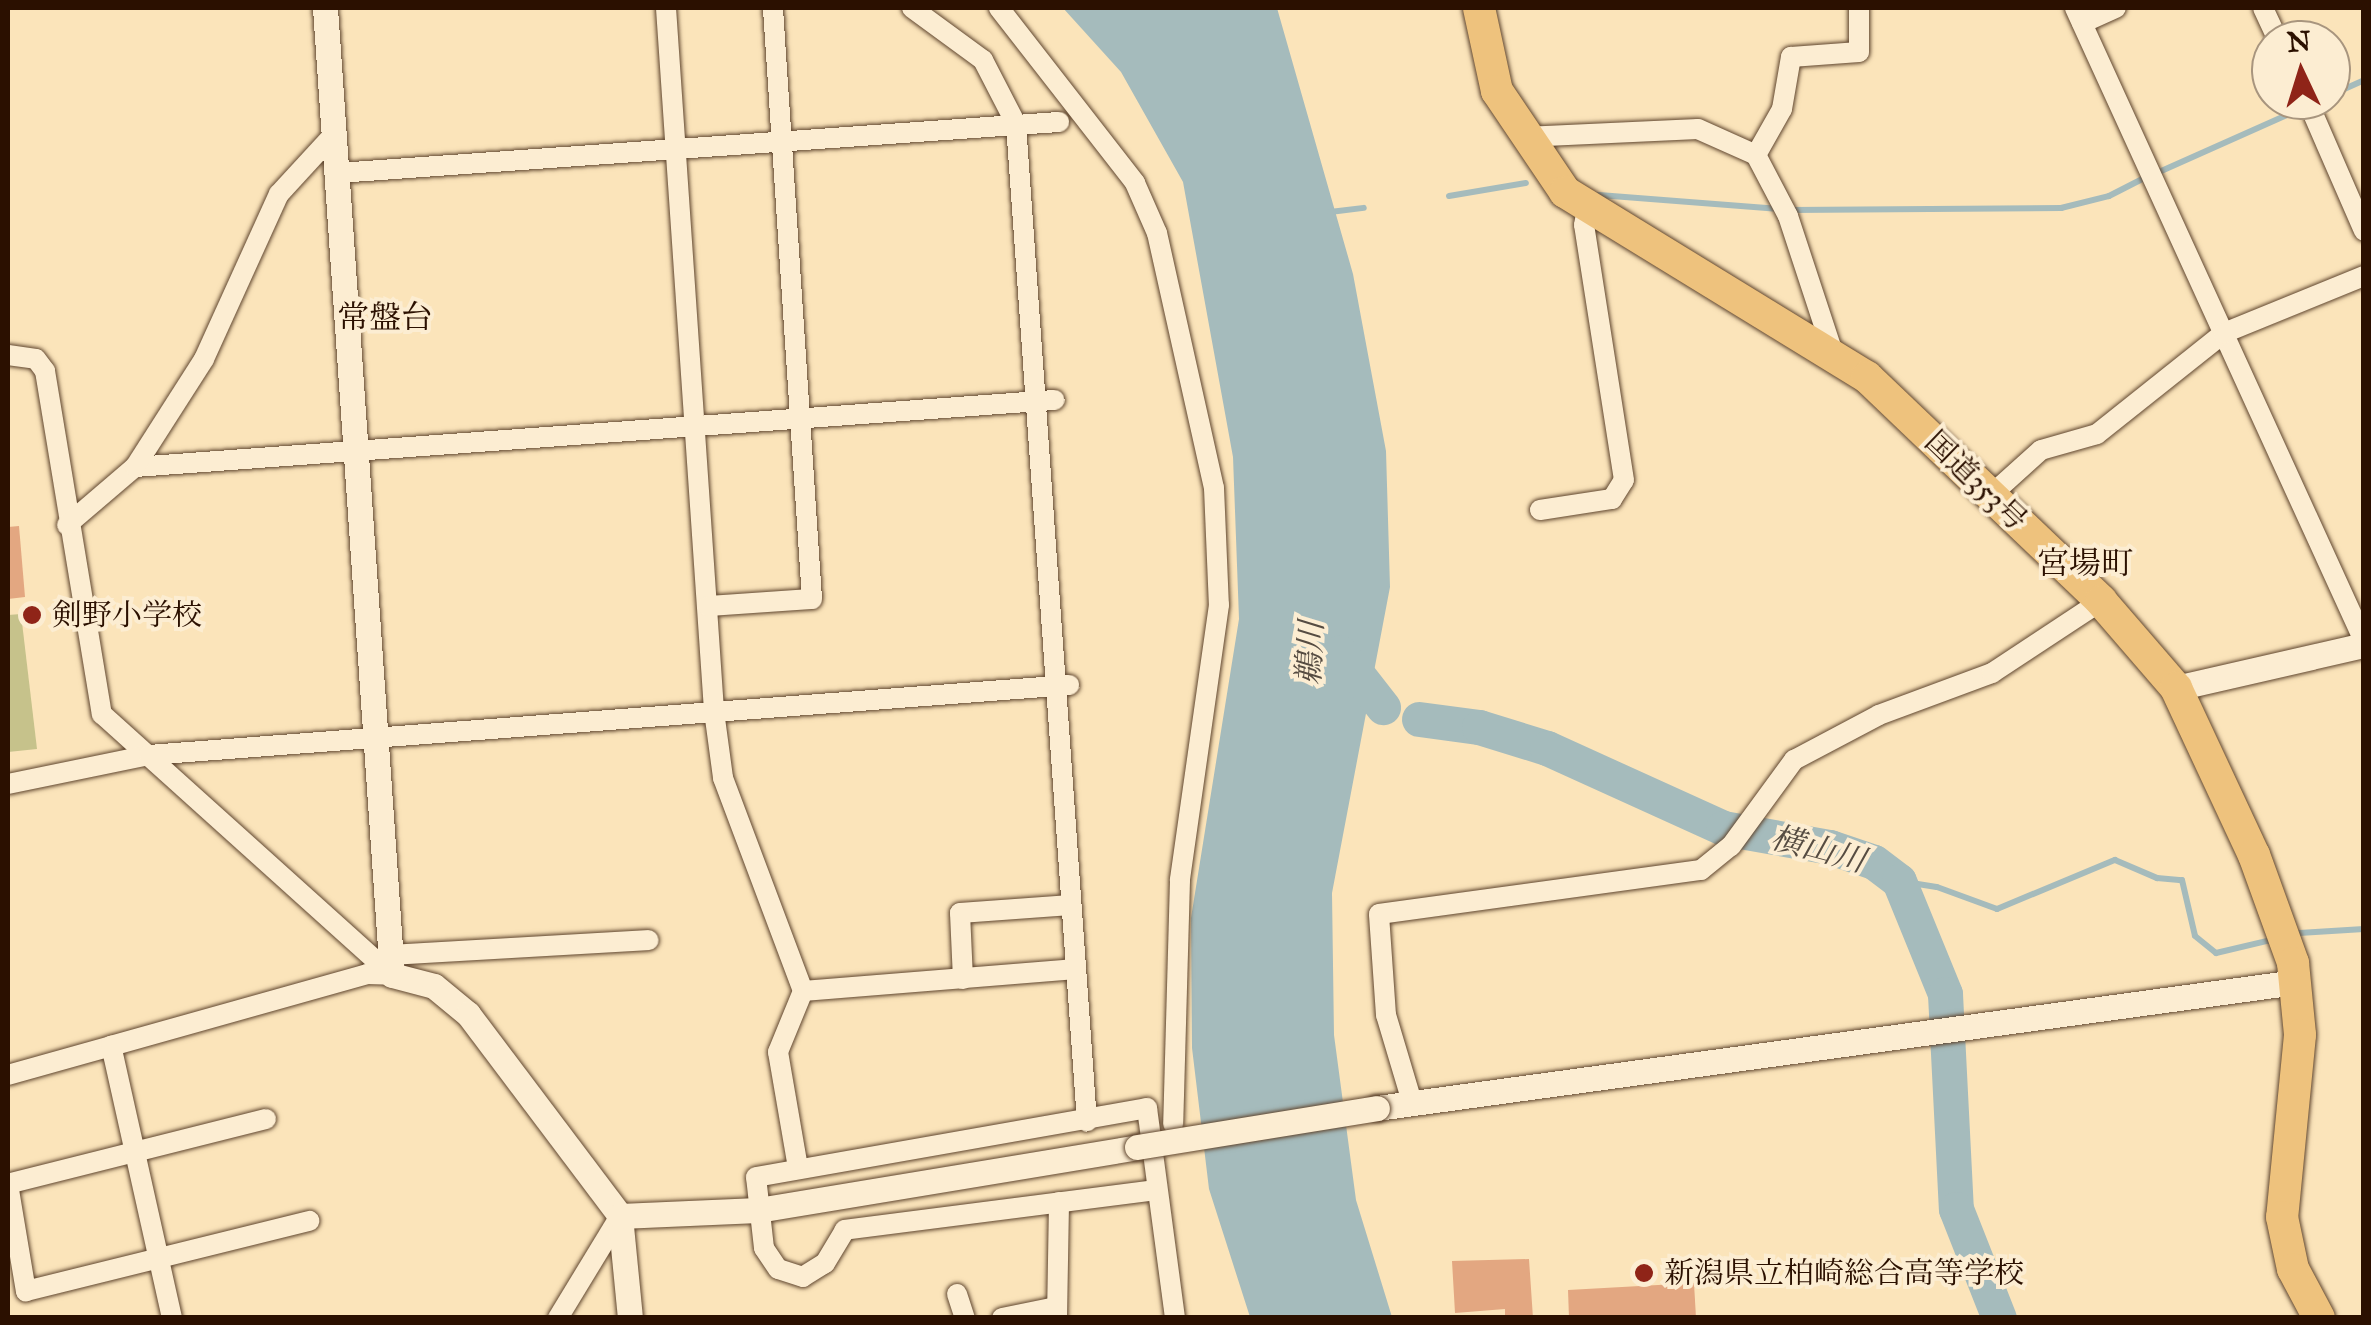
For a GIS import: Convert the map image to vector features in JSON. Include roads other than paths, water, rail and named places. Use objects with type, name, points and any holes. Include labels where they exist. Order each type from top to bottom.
[{"type":"highway","name":"国道353号","points":[[1479,8],[1497,90],[1552,178],[1587,210],[1834,356],[1880,388],[2101,601],[2176,688],[2254,855],[2296,982],[2300,1034],[2282,1217],[2293,1268],[2319,1318]]},
{"type":"street","points":[[325,8],[392,965]]},
{"type":"street","points":[[666,8],[679,146],[714,711],[723,778],[803,991],[778,1052],[798,1168]]},
{"type":"street","points":[[708,606],[812,599],[774,8]]},
{"type":"street","points":[[912,8],[951,30],[983,60],[1016,124],[1045,401],[1071,905],[1087,1121]]},
{"type":"street","points":[[998,8],[1135,183],[1150,216],[1214,488],[1219,605],[1180,880],[1173,1124]]},
{"type":"street","points":[[1756,156],[1782,110],[1791,56],[1859,52],[1859,8]]},
{"type":"street","points":[[2116,8],[2078,15],[2364,643],[2176,688]]},
{"type":"street","points":[[2316,120],[2364,230]]},
{"type":"street","points":[[338,173],[1059,122]]},
{"type":"street","points":[[1524,137],[1698,129],[1756,156],[1785,209],[1834,356]]},
{"type":"street","points":[[67,525],[136,467],[204,359],[278,194],[334,133]]},
{"type":"street","points":[[1540,510],[1612,499],[1624,480],[1584,225],[1587,210]]},
{"type":"street","points":[[1991,495],[2042,450],[2097,434],[2224,333],[2364,276]]},
{"type":"street","points":[[8,355],[36,359],[45,372],[67,525],[102,714],[392,965],[434,986],[468,1014],[620,1216],[630,1318]]},
{"type":"street","points":[[136,467],[357,453],[696,423],[1045,401]]},
{"type":"street","points":[[1412,1102],[1386,1015],[1379,914],[1701,870],[1731,846],[1783,770],[1808,752],[1879,716],[1992,672],[2101,601]]},
{"type":"street","points":[[8,784],[148,755],[1062,686]]},
{"type":"street","points":[[964,979],[960,913],[1071,905]]},
{"type":"street","points":[[8,1075],[392,965],[650,940]]},
{"type":"street","points":[[803,991],[1076,970]]},
{"type":"street","points":[[620,1216],[758,1210],[1412,1102],[2296,982]]},
{"type":"street","points":[[111,1046],[132,1154],[172,1318]]},
{"type":"street","points":[[1156,1190],[845,1230],[824,1263],[803,1277],[778,1270],[764,1248],[756,1176],[1147,1108],[1175,1318]]},
{"type":"street","points":[[266,1119],[8,1184],[26,1291],[157,1254],[309,1221]]},
{"type":"street","points":[[1002,1318],[1057,1312],[1058,1202]]},
{"type":"street","points":[[558,1318],[620,1216]]},
{"type":"street","points":[[956,1294],[965,1318]]},
{"type":"water","name":"鵜川","points":[[1063,8],[1277,8],[1353,274],[1386,451],[1390,587],[1332,893],[1334,1035],[1356,1200],[1392,1317],[1250,1317],[1209,1189],[1192,1048],[1191,918],[1239,619],[1233,457],[1183,182],[1121,72]]},
{"type":"waterway","points":[[2351,86],[2364,80]]},
{"type":"waterway","points":[[2159,172],[2276,120]]},
{"type":"waterway","points":[[1791,210],[2061,208],[2109,196],[2144,178]]},
{"type":"waterway","points":[[1449,196],[1526,183]]},
{"type":"waterway","points":[[1599,195],[1779,209]]},
{"type":"waterway","points":[[1330,212],[1364,208]]},
{"type":"waterway","name":"横山川","points":[[1340,652],[1383,707]]},
{"type":"waterway","name":"横山川","points":[[1419,719],[1479,727],[1547,748],[1723,828],[1830,847],[1874,862],[1899,881],[1945,994],[1956,1209],[1999,1318]]},
{"type":"waterway","points":[[1899,881],[1937,887],[1997,909],[2115,860],[2157,878],[2182,880],[2195,936],[2216,953],[2271,940]]},
{"type":"waterway","points":[[2299,933],[2364,929]]},
{"type":"place","name":"剣野小学校","points":[[32,615]]},
{"type":"place","name":"新潟県立柏崎総合高等学校","points":[[1644,1273]]},
{"type":"district","name":"常盤台","points":[[385,318]]},
{"type":"district","name":"宮場町","points":[[2085,564]]}]
